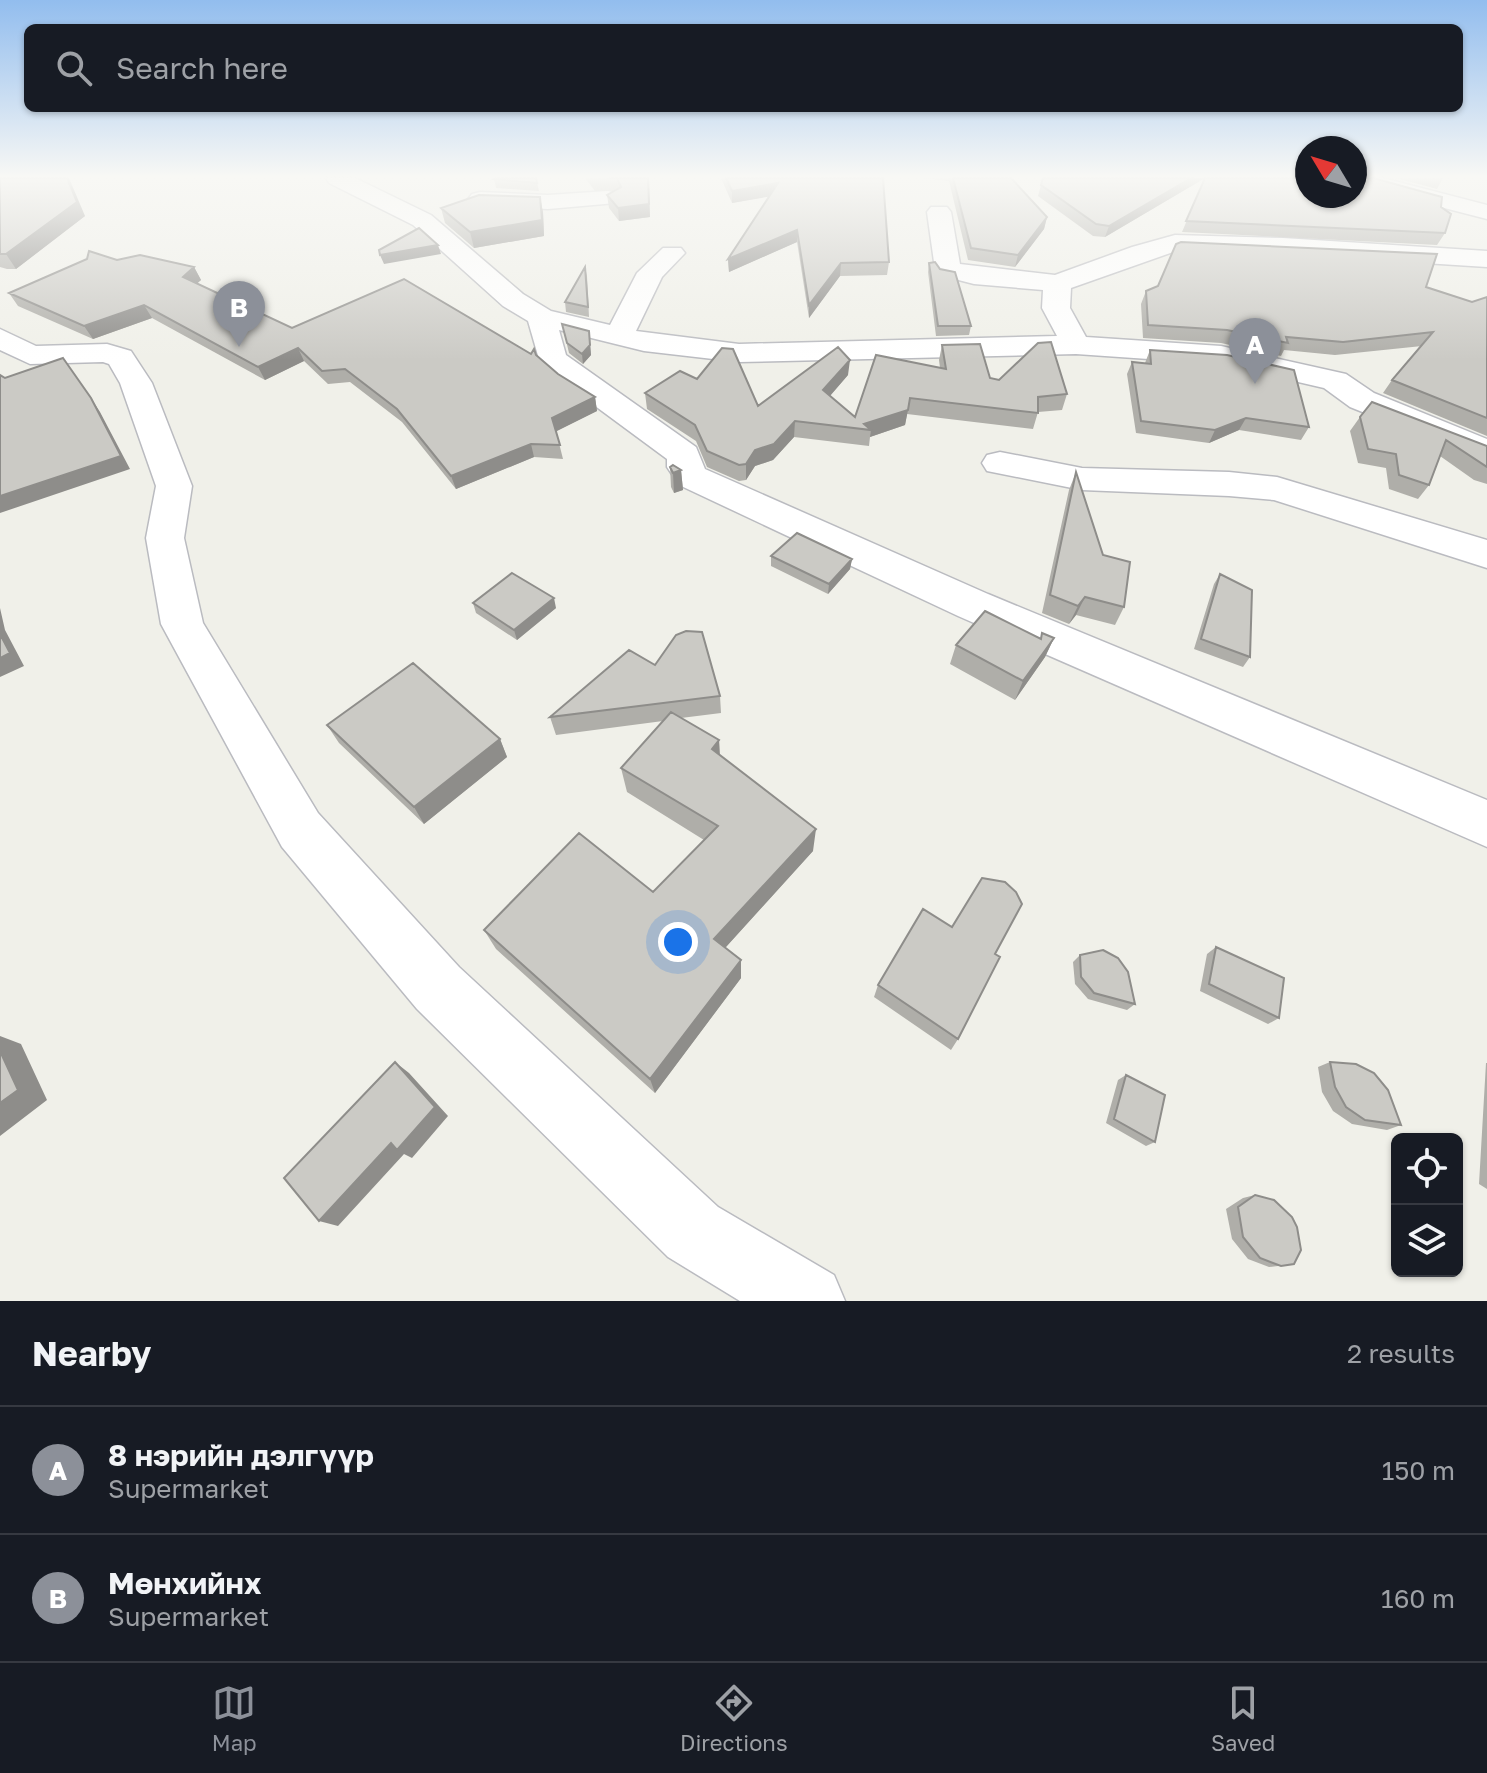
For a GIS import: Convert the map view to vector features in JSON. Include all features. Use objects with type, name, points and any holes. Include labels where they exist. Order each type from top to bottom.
[{"type":"street","points":[[458,239],[513,300],[541,317],[644,342],[739,353],[1076,345],[1221,355],[1335,381],[1362,400],[1487,451]]},
{"type":"street","points":[[943,239],[948,269],[964,275],[1031,279],[1057,284],[1141,252],[1175,243],[1283,246],[1487,259]]},
{"type":"street","points":[[619,336],[650,273],[672,253]]},
{"type":"street","points":[[1057,284],[1056,308],[1076,345]]},
{"type":"street","points":[[541,317],[552,359],[684,455],[685,467],[692,477],[958,599],[1487,824]]},
{"type":"street","points":[[0,338],[30,355],[107,353],[120,358],[136,383],[174,486],[165,538],[182,624],[300,830],[438,988],[693,1232],[808,1301]]},
{"type":"street","points":[[1000,463],[1082,479],[1229,484],[1277,489],[1487,554]]},
{"type":"building","points":[[0,239],[27,239],[6,254],[0,254]]},
{"type":"building","points":[[400,239],[431,239],[438,245],[380,255],[379,250]]},
{"type":"building","points":[[741,239],[776,239],[728,259]]},
{"type":"building","points":[[798,239],[887,239],[889,262],[841,263],[809,305]]},
{"type":"building","points":[[969,239],[1030,239],[1018,255],[971,248]]},
{"type":"building","points":[[1176,244],[1437,254],[1426,287],[1472,302],[1487,297],[1487,418],[1392,380],[1433,332],[1343,342],[1286,337],[1288,343],[1227,330],[1148,325],[1146,291],[1158,286]]},
{"type":"building","points":[[89,251],[117,260],[140,255],[194,267],[183,277],[292,328],[404,279],[531,354],[534,349],[536,355],[558,374],[595,397],[552,418],[560,445],[531,444],[451,476],[397,409],[345,369],[322,371],[298,348],[258,367],[144,305],[84,326],[9,293],[87,259]]},
{"type":"building","points":[[935,262],[940,269],[955,272],[971,326],[938,326],[929,263]]},
{"type":"building","points":[[585,267],[588,307],[565,302]]},
{"type":"building","points":[[562,324],[589,331],[590,345],[582,354],[567,343]]},
{"type":"building","points":[[1051,342],[1067,394],[1038,397],[1038,413],[910,398],[908,410],[864,424],[871,430],[795,421],[774,444],[755,450],[746,464],[739,465],[707,451],[695,425],[645,393],[680,371],[697,379],[722,348],[733,349],[758,406],[838,347],[850,360],[823,390],[855,417],[876,355],[946,369],[942,345],[980,344],[990,378],[999,380],[1038,343]]},
{"type":"building","points":[[1150,350],[1227,355],[1294,370],[1309,427],[1246,418],[1215,430],[1141,421],[1132,362],[1151,364]]},
{"type":"building","points":[[63,358],[91,398],[121,456],[0,496],[0,375],[5,378]]},
{"type":"building","points":[[1372,402],[1487,446],[1487,467],[1446,440],[1429,485],[1399,475],[1396,454],[1368,449],[1360,417]]},
{"type":"building","points":[[673,465],[681,470],[673,473],[670,467]]},
{"type":"building","points":[[1076,472],[1103,555],[1130,562],[1124,607],[1085,597],[1078,606],[1050,595]]},
{"type":"building","points":[[797,533],[852,559],[829,584],[771,556]]},
{"type":"building","points":[[512,573],[554,598],[514,630],[473,603]]},
{"type":"building","points":[[1220,574],[1252,590],[1250,657],[1201,639]]},
{"type":"building","points":[[985,611],[1041,639],[1042,633],[1054,638],[1023,681],[956,645]]},
{"type":"building","points":[[686,631],[702,632],[720,696],[550,717],[629,650],[655,665],[676,635]]},
{"type":"building","points":[[0,634],[10,653],[0,658]]},
{"type":"building","points":[[413,663],[500,739],[414,807],[327,725]]},
{"type":"building","points":[[671,712],[719,740],[712,749],[816,829],[714,939],[741,960],[650,1079],[484,930],[579,833],[653,892],[718,826],[621,768]]},
{"type":"building","points":[[982,878],[1005,882],[1016,892],[1022,904],[995,954],[1000,957],[958,1039],[878,985],[923,909],[952,927]]},
{"type":"building","points":[[1216,947],[1284,978],[1279,1018],[1209,984]]},
{"type":"building","points":[[1103,950],[1118,958],[1128,972],[1135,1004],[1094,993],[1081,977],[1080,955]]},
{"type":"building","points":[[0,1051],[18,1090],[0,1103]]},
{"type":"building","points":[[395,1062],[435,1107],[397,1150],[391,1143],[319,1221],[284,1178]]},
{"type":"building","points":[[1330,1062],[1356,1064],[1374,1073],[1388,1090],[1401,1125],[1365,1120],[1346,1107],[1335,1087]]},
{"type":"building","points":[[1126,1075],[1165,1095],[1155,1142],[1114,1119]]},
{"type":"building","points":[[1255,1195],[1274,1200],[1292,1217],[1301,1250],[1294,1264],[1281,1266],[1260,1258],[1243,1237],[1238,1207]]},
{"type":"place","name":"Мөнхийнх","points":[[239,347]]},
{"type":"place","name":"8 нэрийн дэлгүүр","points":[[1255,384]]}]
